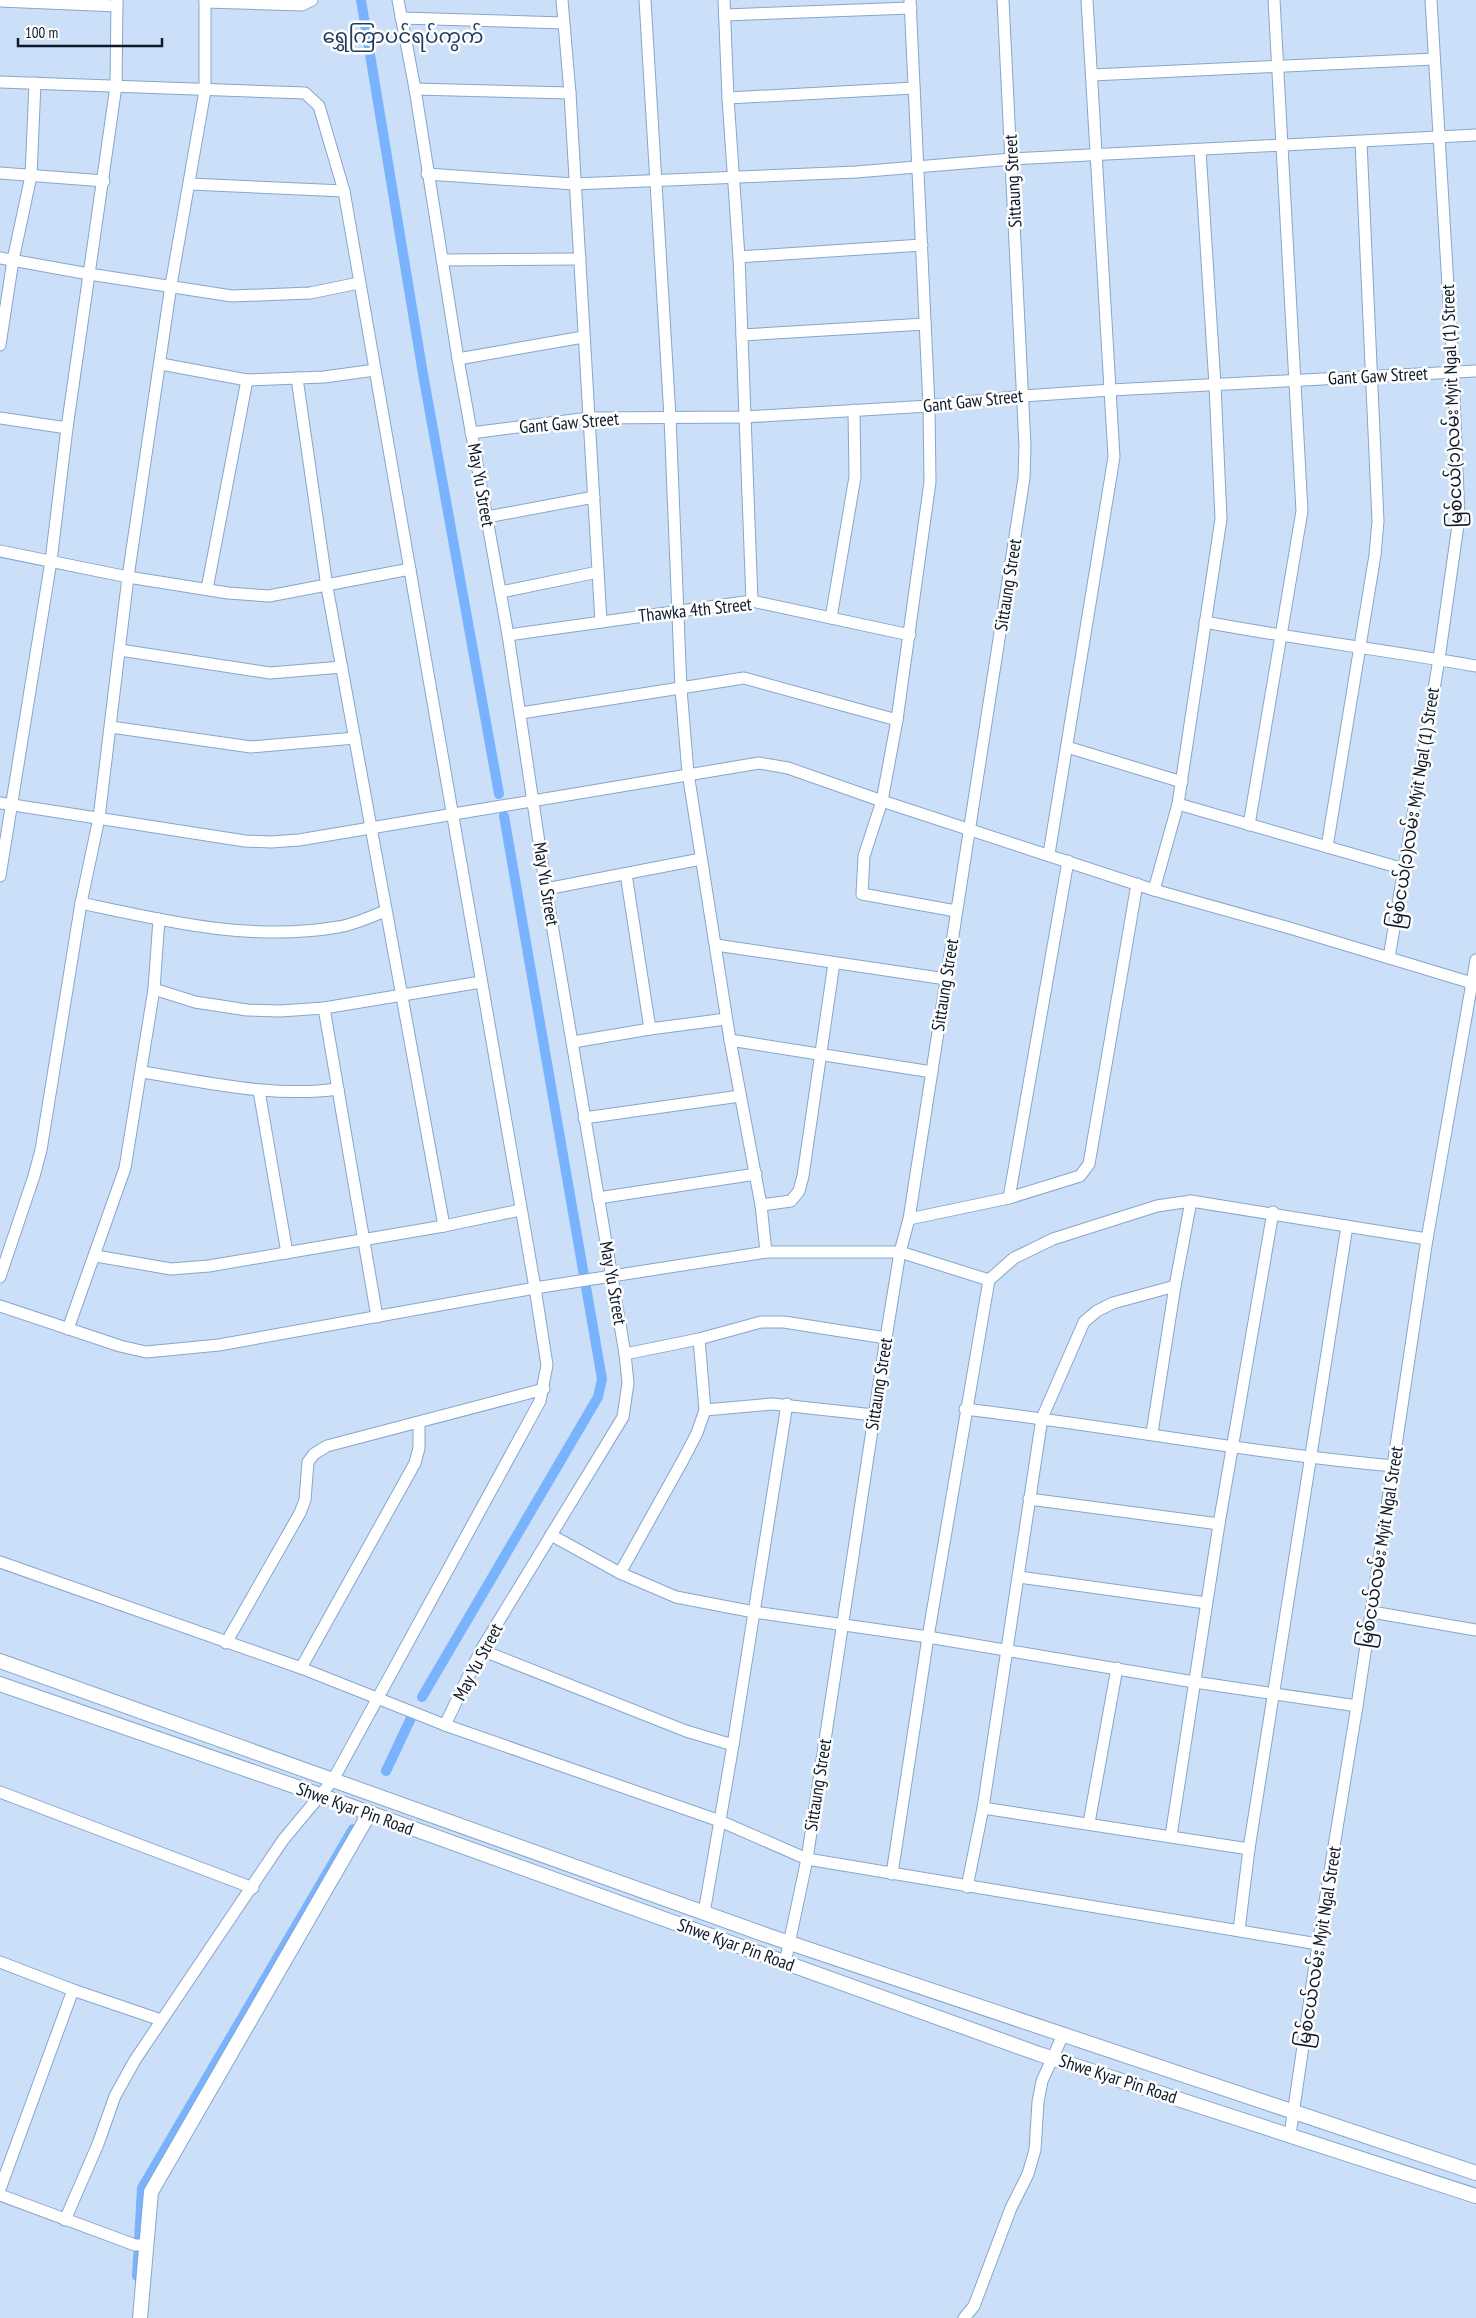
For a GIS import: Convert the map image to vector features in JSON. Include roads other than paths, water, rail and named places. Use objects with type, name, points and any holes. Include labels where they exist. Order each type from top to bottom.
[{"type":"street","points":[[0,1276],[34,1176],[40,1150],[81,903],[100,818],[128,578],[161,364],[171,285],[205,90],[205,1],[302,5],[312,0]]},
{"type":"street","name":"May Yu Street","points":[[398,0],[415,89],[458,359],[501,592],[521,713],[546,889],[573,1042],[584,1118],[613,1276],[628,1383],[623,1416],[481,1650],[445,1725]]},
{"type":"street","points":[[562,0],[570,93],[583,337],[602,622]]},
{"type":"street","points":[[645,0],[670,417],[681,689],[688,773],[726,1019],[756,1174],[766,1252]]},
{"type":"street","points":[[724,0],[728,98],[739,257],[752,601]]},
{"type":"street","name":"Sittaung Street","points":[[785,1963],[807,1860],[886,1338],[900,1252],[909,1219],[1024,478],[1023,396],[1004,0]]},
{"type":"street","points":[[1049,854],[1114,457],[1087,0]]},
{"type":"street","points":[[1249,825],[1302,511],[1274,0]]},
{"type":"street","name":"မြစ်ငယ်(၁)လမ်း Myit Ngal (1) Street","points":[[1389,958],[1439,659],[1457,540],[1458,518],[1453,371],[1431,0]]},
{"type":"street","points":[[0,1],[117,3],[116,86],[104,181],[67,428],[51,561],[6,804],[0,876]]},
{"type":"street","points":[[725,15],[910,4],[929,406],[930,482],[897,720],[882,801],[864,856],[862,894],[956,911]]},
{"type":"street","points":[[401,18],[563,23]]},
{"type":"street","points":[[1092,75],[1434,59]]},
{"type":"street","points":[[0,82],[305,93],[319,106],[344,191],[547,1365],[544,1389],[540,1401],[333,1780],[296,1822],[253,1888],[161,2020],[115,2096],[98,2144],[65,2220]]},
{"type":"street","points":[[0,345],[13,260],[31,176],[35,83]]},
{"type":"street","points":[[728,98],[914,88]]},
{"type":"street","points":[[415,89],[570,93]]},
{"type":"street","points":[[428,174],[574,184],[856,172],[1012,159],[1476,136]]},
{"type":"street","points":[[1327,847],[1361,646],[1375,555],[1378,521],[1373,376],[1361,142]]},
{"type":"street","points":[[1154,890],[1178,804],[1182,782],[1221,519],[1215,385],[1200,150]]},
{"type":"street","points":[[0,173],[104,181]]},
{"type":"street","points":[[190,184],[344,191]]},
{"type":"street","points":[[739,257],[922,245]]},
{"type":"street","points":[[0,258],[232,296],[310,293],[359,283]]},
{"type":"street","points":[[443,260],[580,259]]},
{"type":"street","points":[[742,335],[925,324]]},
{"type":"street","points":[[458,359],[583,337]]},
{"type":"street","points":[[161,364],[247,380],[324,377],[375,370]]},
{"type":"street","name":"Gant Gaw Street","points":[[471,433],[589,418],[745,416],[929,406],[1023,396],[1111,390],[1476,371]]},
{"type":"street","points":[[297,378],[327,587],[444,1226]]},
{"type":"street","points":[[208,590],[247,380]]},
{"type":"street","points":[[831,618],[855,477],[854,410]]},
{"type":"street","points":[[0,418],[67,428]]},
{"type":"street","points":[[487,517],[594,497]]},
{"type":"street","points":[[0,552],[128,578],[208,590],[268,596],[327,587],[410,569]]},
{"type":"street","points":[[501,592],[598,572]]},
{"type":"street","name":"Thawka 4th Street","points":[[508,635],[752,601],[910,635]]},
{"type":"street","points":[[1205,622],[1280,636],[1361,646],[1476,666]]},
{"type":"street","points":[[120,650],[270,673],[342,667]]},
{"type":"street","points":[[521,713],[744,678],[897,720]]},
{"type":"street","points":[[111,727],[251,747],[355,738]]},
{"type":"street","points":[[1067,747],[1182,782]]},
{"type":"street","points":[[6,804],[245,841],[271,842],[299,840],[534,802],[688,773],[759,763],[788,768],[882,801],[970,828],[1154,890],[1472,983]]},
{"type":"street","points":[[1178,804],[1404,869]]},
{"type":"street","points":[[546,889],[701,859]]},
{"type":"street","points":[[1009,1198],[1068,861]]},
{"type":"street","points":[[626,874],[650,1029]]},
{"type":"street","points":[[909,1219],[1009,1198],[1080,1176],[1089,1164],[1137,884]]},
{"type":"street","points":[[81,903],[208,928],[271,933],[339,927],[385,911]]},
{"type":"street","points":[[68,1329],[96,1256],[125,1168],[154,989],[159,919]]},
{"type":"street","points":[[716,945],[946,979]]},
{"type":"street","name":"မြစ်ငယ်လမ်း Myit Ngal Street","points":[[1290,2135],[1295,2112],[1318,1944],[1372,1612],[1427,1239],[1476,960]]},
{"type":"street","points":[[761,1205],[791,1201],[799,1191],[834,963]]},
{"type":"street","points":[[154,989],[195,1002],[247,1010],[280,1011],[324,1008],[481,982]]},
{"type":"street","points":[[324,1008],[377,1317]]},
{"type":"street","points":[[573,1042],[726,1019]]},
{"type":"street","points":[[730,1040],[932,1072]]},
{"type":"street","points":[[142,1072],[259,1091],[309,1093],[338,1089]]},
{"type":"street","points":[[259,1091],[287,1253]]},
{"type":"street","points":[[584,1118],[740,1096]]},
{"type":"street","points":[[598,1198],[756,1174]]},
{"type":"street","points":[[892,1874],[965,1409],[989,1280],[1014,1258],[1052,1239],[1157,1206],[1191,1201],[1273,1212],[1427,1239]]},
{"type":"street","points":[[1152,1434],[1175,1286],[1191,1201]]},
{"type":"street","points":[[96,1256],[171,1269],[208,1266],[444,1226],[520,1210]]},
{"type":"street","points":[[1171,1836],[1206,1603],[1273,1212]]},
{"type":"street","points":[[1239,1930],[1249,1849],[1347,1226]]},
{"type":"street","points":[[0,1306],[68,1329],[146,1352],[219,1345],[535,1288],[766,1252],[900,1252],[989,1280]]},
{"type":"street","points":[[967,1887],[983,1808],[1008,1652],[1042,1418],[1084,1322],[1097,1310],[1112,1303],[1175,1286]]},
{"type":"street","points":[[625,1354],[699,1339],[760,1322],[784,1322],[886,1338]]},
{"type":"street","points":[[620,1573],[697,1434],[705,1410],[699,1339]]},
{"type":"street","points":[[226,1643],[300,1513],[305,1500],[308,1462],[314,1454],[327,1446],[544,1389]]},
{"type":"street","points":[[705,1410],[747,1405],[787,1404],[874,1415]]},
{"type":"street","points":[[704,1913],[733,1745],[787,1404]]},
{"type":"street","points":[[965,1409],[1042,1418],[1310,1458],[1394,1466]]},
{"type":"street","points":[[302,1668],[415,1462],[419,1448],[419,1423]]},
{"type":"street","points":[[1029,1499],[1219,1524]]},
{"type":"street","points":[[551,1535],[620,1573],[676,1597],[754,1612],[928,1637],[1194,1682],[1357,1706]]},
{"type":"street","points":[[0,1562],[226,1643],[302,1668],[420,1716],[720,1822],[807,1860],[1318,1944]]},
{"type":"street","points":[[1019,1578],[1206,1603]]},
{"type":"street","points":[[1372,1612],[1476,1630]]},
{"type":"street","points":[[481,1650],[686,1731],[733,1745]]},
{"type":"street","name":"Shwe Kyar Pin Road","points":[[0,1661],[790,1943],[1476,2173]]},
{"type":"street","points":[[1089,1823],[1117,1668]]},
{"type":"street","name":"Shwe Kyar Pin Road","points":[[0,1684],[320,1795],[1052,2058],[1476,2196]]},
{"type":"street","points":[[0,1792],[253,1888]]},
{"type":"street","points":[[983,1808],[1249,1849]]},
{"type":"street","points":[[140,2318],[151,2192],[369,1814]]},
{"type":"street","points":[[1,1964],[161,2020]]},
{"type":"street","points":[[0,2189],[73,1990]]},
{"type":"street","points":[[964,2318],[974,2306],[985,2282],[1011,2208],[1028,2174],[1035,2150],[1042,2081],[1062,2035]]},
{"type":"street","points":[[0,2195],[136,2245],[145,2245]]},
{"type":"waterway","points":[[361,0],[423,374],[499,794]]},
{"type":"waterway","points":[[422,1697],[598,1397],[602,1379],[504,816]]},
{"type":"waterway","points":[[386,1771],[411,1718]]},
{"type":"waterway","points":[[137,2276],[142,2188],[353,1829]]},
{"type":"district","name":"ရွှေကြာပင်ရပ်ကွက်","points":[[403,36]]}]
